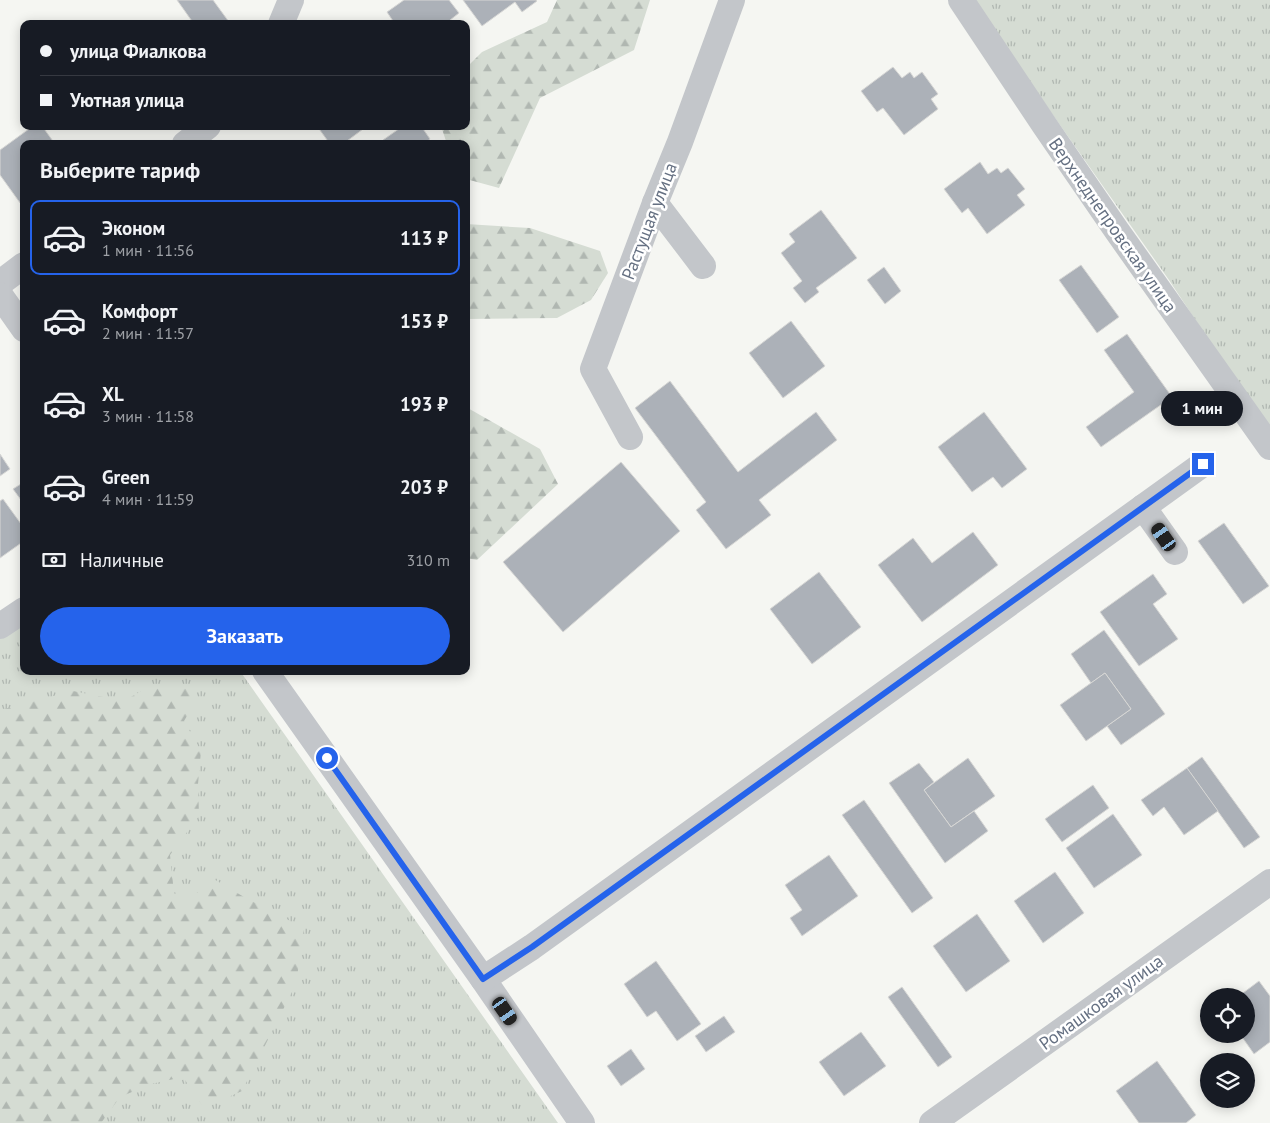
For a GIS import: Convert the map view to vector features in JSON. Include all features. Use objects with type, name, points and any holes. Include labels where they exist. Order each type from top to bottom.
[{"type":"street","points":[[284,20],[291,0]]},
{"type":"street","name":"Растущая улица","points":[[630,437],[593,368],[680,142],[732,0]]},
{"type":"street","name":"Верхнеднепровская улица","points":[[961,0],[1117,231],[1270,446]]},
{"type":"street","points":[[190,140],[203,130]]},
{"type":"street","points":[[655,203],[703,266]]},
{"type":"street","points":[[0,283],[20,268]]},
{"type":"street","points":[[0,295],[20,323]]},
{"type":"street","points":[[483,979],[532,947],[1203,464]]},
{"type":"street","points":[[1142,507],[1175,552]]},
{"type":"street","points":[[0,626],[20,613]]},
{"type":"street","points":[[269,675],[582,1123]]},
{"type":"street","name":"Ромашковая улица","points":[[932,1123],[1270,882]]},
{"type":"green space","points":[[557,0],[650,0],[634,50],[540,98],[499,188],[470,180],[470,140],[446,140],[442,130],[470,130],[470,64],[482,52],[547,22]]},
{"type":"green space","points":[[972,0],[1270,0],[1270,433],[1169,280]]},
{"type":"green space","points":[[470,224],[530,228],[600,251],[608,273],[591,300],[557,318],[470,319]]},
{"type":"green space","points":[[470,409],[540,449],[558,484],[477,560],[470,559]]},
{"type":"green space","points":[[20,624],[20,675],[243,675],[558,1123],[0,1123],[0,638]]},
{"type":"green space","points":[[153,684],[189,686],[194,704],[184,721],[201,751],[198,784],[199,816],[170,855],[174,893],[184,901],[196,894],[212,878],[304,928],[296,984],[242,1091],[204,1108],[183,1077],[151,1084],[120,1097],[101,1123],[0,1123],[0,710],[73,691],[124,701]]},
{"type":"building","points":[[177,0],[213,0],[228,20],[191,20]]},
{"type":"building","points":[[404,0],[449,0],[459,13],[450,20],[392,20],[387,12]]},
{"type":"building","points":[[463,0],[537,1],[522,12],[515,2],[482,26]]},
{"type":"building","points":[[893,67],[902,78],[910,72],[914,78],[922,72],[938,94],[931,99],[938,109],[904,135],[883,108],[877,112],[861,91]]},
{"type":"building","points":[[28,130],[45,130],[52,140],[20,140],[20,203],[0,175],[0,150]]},
{"type":"building","points":[[320,130],[362,130],[348,140],[327,140]]},
{"type":"building","points":[[397,130],[424,130],[430,139],[429,140],[383,140]]},
{"type":"building","points":[[980,162],[988,174],[997,168],[1001,173],[1008,168],[1025,189],[1017,195],[1025,205],[987,234],[968,208],[962,213],[944,189]]},
{"type":"building","points":[[821,210],[857,258],[816,288],[819,292],[805,303],[793,288],[802,281],[781,253],[795,242],[789,234]]},
{"type":"building","points":[[1081,265],[1119,317],[1097,333],[1059,280]]},
{"type":"building","points":[[884,267],[901,291],[885,304],[867,280]]},
{"type":"building","points":[[791,321],[825,366],[783,398],[749,353]]},
{"type":"building","points":[[1127,334],[1172,397],[1101,447],[1086,427],[1134,392],[1104,350]]},
{"type":"building","points":[[670,381],[738,472],[816,412],[837,440],[759,500],[771,515],[726,549],[696,510],[706,502],[635,408]]},
{"type":"building","points":[[984,412],[1027,469],[1002,488],[993,477],[972,492],[938,447]]},
{"type":"building","points":[[0,454],[10,469],[0,476]]},
{"type":"building","points":[[621,462],[680,531],[563,632],[503,562]]},
{"type":"building","points":[[20,485],[20,499],[13,489]]},
{"type":"building","points":[[3,499],[20,522],[20,544],[0,558],[0,501]]},
{"type":"building","points":[[1224,523],[1269,586],[1243,604],[1198,541]]},
{"type":"building","points":[[973,532],[998,565],[922,622],[878,565],[913,538],[932,563]]},
{"type":"building","points":[[819,572],[861,627],[812,664],[770,609]]},
{"type":"building","points":[[1153,574],[1167,594],[1153,604],[1178,639],[1139,666],[1100,612]]},
{"type":"building","points":[[1104,630],[1165,714],[1121,745],[1107,726],[1131,709],[1105,673],[1091,683],[1071,654]]},
{"type":"building","points":[[1105,673],[1131,709],[1086,741],[1060,705]]},
{"type":"building","points":[[1202,757],[1260,837],[1244,848],[1187,768]]},
{"type":"building","points":[[968,758],[995,796],[951,827],[924,790]]},
{"type":"building","points":[[919,763],[934,782],[924,790],[951,827],[974,811],[988,831],[945,863],[889,783]]},
{"type":"building","points":[[1187,768],[1218,811],[1184,835],[1164,807],[1153,816],[1141,800]]},
{"type":"building","points":[[1093,785],[1109,808],[1062,842],[1045,819]]},
{"type":"building","points":[[864,800],[933,898],[912,913],[842,815]]},
{"type":"building","points":[[1113,814],[1142,855],[1094,888],[1066,848]]},
{"type":"building","points":[[829,855],[858,896],[802,936],[790,918],[802,910],[785,885]]},
{"type":"building","points":[[1055,872],[1084,913],[1043,943],[1014,901]]},
{"type":"building","points":[[977,914],[1010,961],[966,992],[933,946]]},
{"type":"building","points":[[656,961],[701,1024],[677,1041],[656,1011],[647,1017],[624,984]]},
{"type":"building","points":[[1259,981],[1270,996],[1270,1042],[1255,1053],[1246,1043],[1255,1043],[1255,988],[1250,988]]},
{"type":"building","points":[[902,987],[952,1057],[938,1067],[888,997]]},
{"type":"building","points":[[724,1016],[735,1032],[706,1052],[695,1036]]},
{"type":"building","points":[[861,1032],[886,1066],[844,1096],[819,1062]]},
{"type":"building","points":[[631,1049],[645,1069],[621,1086],[607,1066]]},
{"type":"building","points":[[1157,1061],[1196,1115],[1186,1123],[1139,1123],[1116,1091]]},
{"type":"route","points":[[327,758],[483,979],[532,947],[1203,464]]}]
